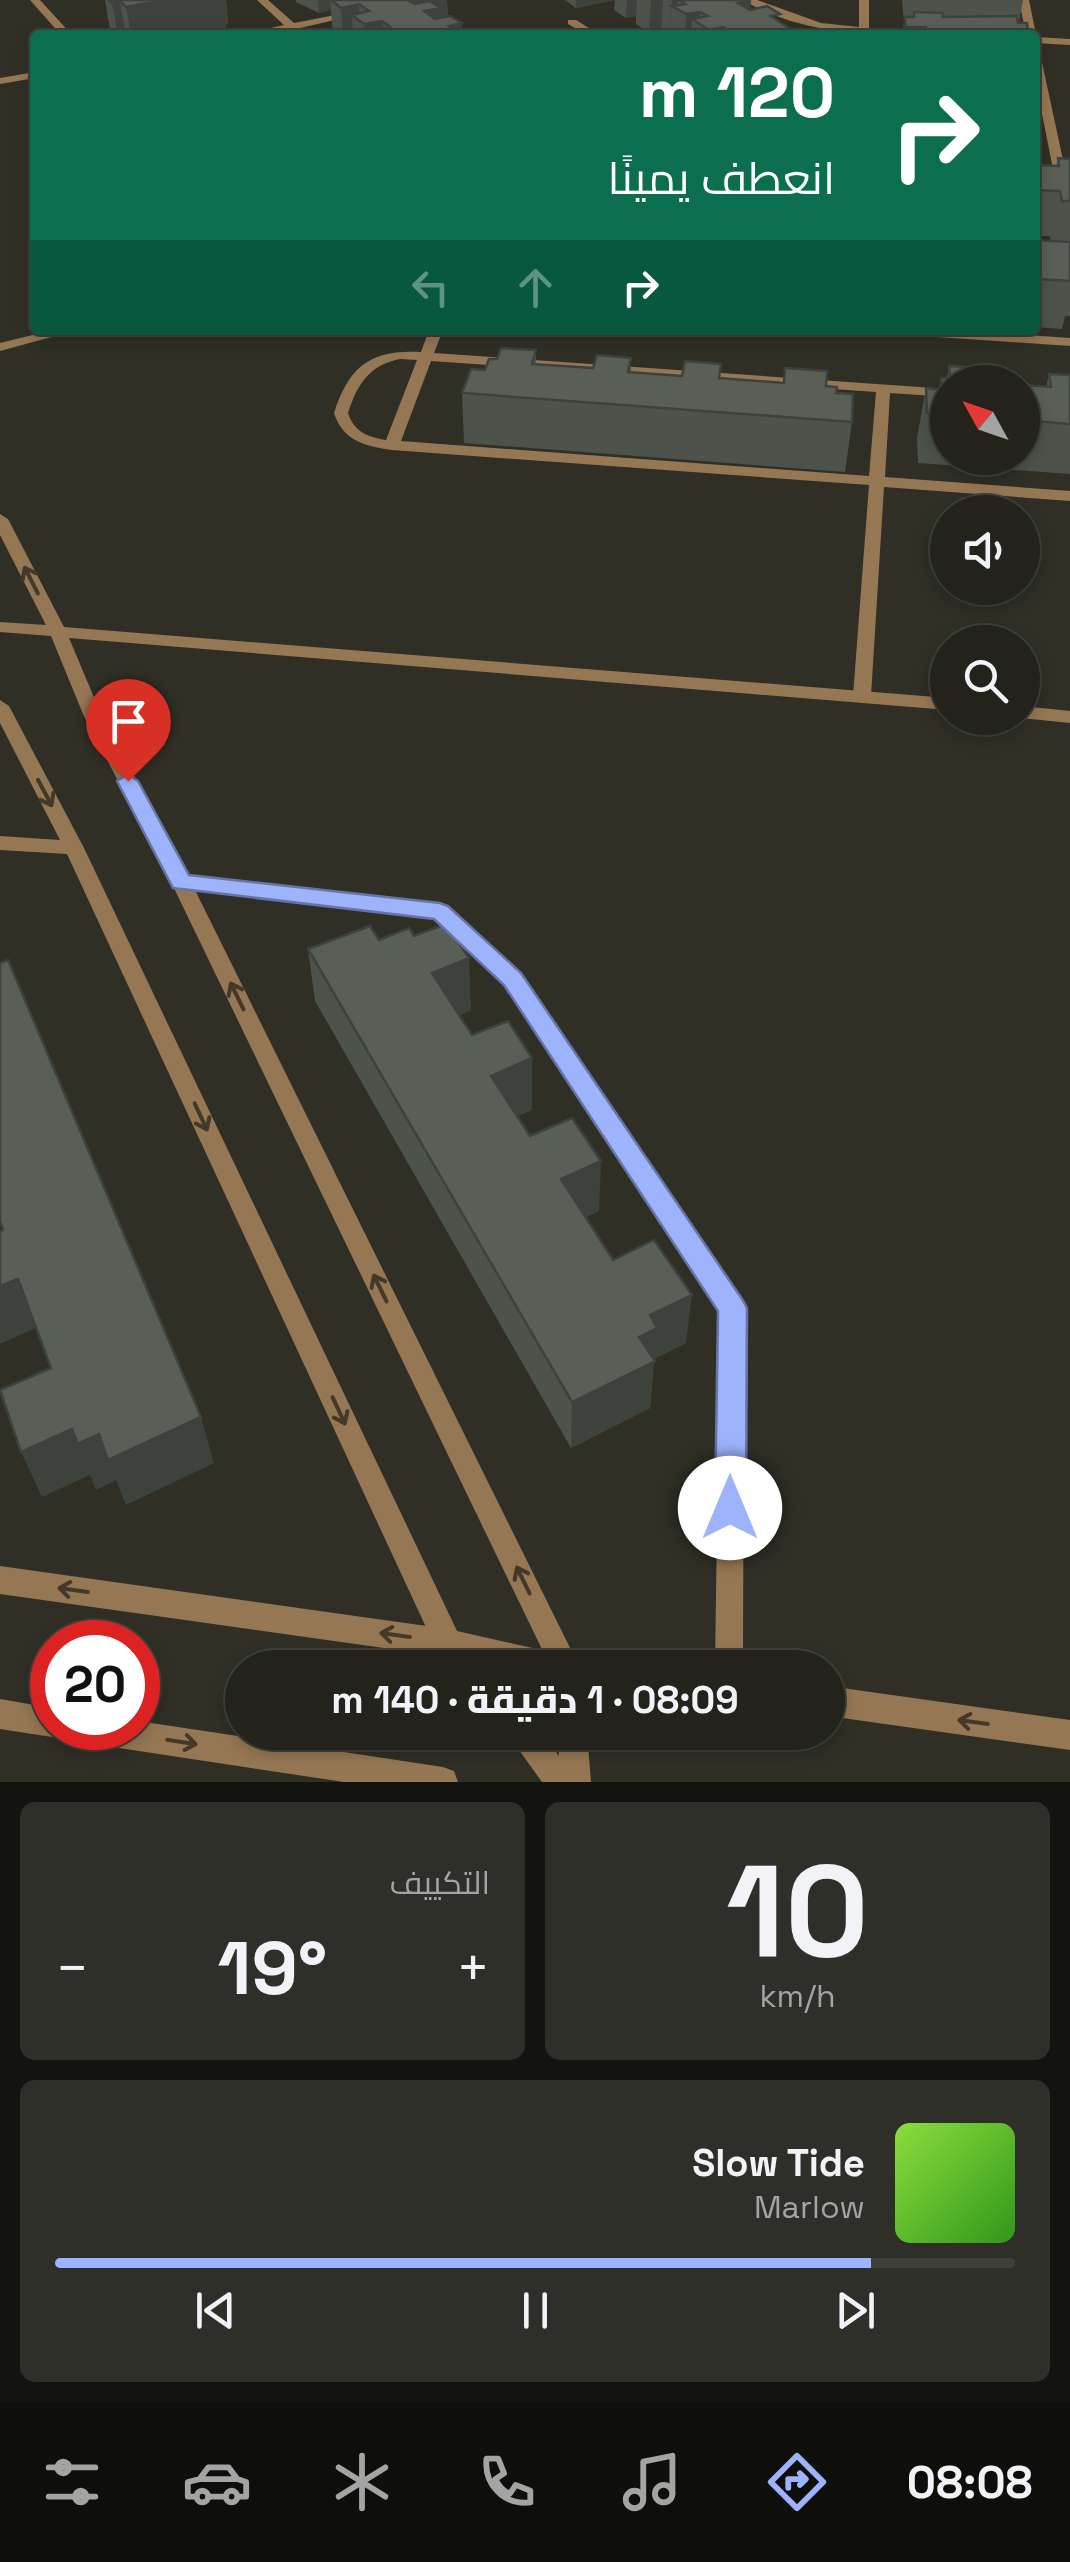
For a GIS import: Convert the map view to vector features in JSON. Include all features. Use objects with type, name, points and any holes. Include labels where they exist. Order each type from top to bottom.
[{"type":"street","points":[[35,0],[62,30]]},
{"type":"street","points":[[262,0],[297,30]]},
{"type":"street","points":[[748,0],[796,20],[845,30]]},
{"type":"street","points":[[864,0],[864,30]]},
{"type":"street","points":[[1024,0],[1031,30]]},
{"type":"street","points":[[272,30],[362,13]]},
{"type":"street","points":[[572,22],[586,30]]},
{"type":"street","points":[[1040,39],[1070,42]]},
{"type":"street","points":[[0,81],[30,76]]},
{"type":"street","points":[[1040,77],[1059,174]]},
{"type":"street","points":[[0,347],[49,335]]},
{"type":"street","points":[[392,446],[434,335]]},
{"type":"street","points":[[967,335],[1070,342]]},
{"type":"street","points":[[930,392],[388,356],[366,364],[343,406],[342,421],[365,440],[392,446],[1070,496]]},
{"type":"street","points":[[862,696],[882,389]]},
{"type":"street","points":[[0,519],[58,632],[92,714],[182,882],[554,1650]]},
{"type":"street","points":[[0,627],[930,702]]},
{"type":"street","points":[[0,706],[74,848],[454,1650]]},
{"type":"street","points":[[1040,714],[1070,717]]},
{"type":"street","points":[[0,843],[74,848]]},
{"type":"street","points":[[182,882],[440,912],[512,979],[732,1308],[729,1650]]},
{"type":"street","points":[[0,1580],[483,1650]]},
{"type":"street","points":[[845,1703],[1070,1735]]},
{"type":"street","points":[[0,1714],[30,1719]]},
{"type":"street","points":[[160,1739],[443,1782]]},
{"type":"street","points":[[535,1750],[561,1782]]},
{"type":"street","points":[[573,1750],[576,1782]]},
{"type":"building","points":[[109,0],[153,2],[126,7],[120,1]]},
{"type":"building","points":[[331,0],[407,0],[415,4],[430,1],[440,8],[424,11],[435,19],[450,16],[462,23],[449,26],[455,30],[372,30],[390,27],[382,21],[364,24],[352,15],[369,11],[359,4],[341,8]]},
{"type":"building","points":[[679,0],[751,0],[738,3],[750,10],[767,6],[780,14],[771,16],[792,30],[723,27],[709,30],[692,19],[708,16],[700,12],[686,14],[672,6],[685,4]]},
{"type":"building","points":[[914,12],[943,13],[943,17],[1017,16],[1018,23],[1027,23],[1028,30],[905,27],[905,17],[914,17]]},
{"type":"building","points":[[1058,158],[1070,159],[1070,201],[1062,201],[1060,191],[1040,190],[1040,165],[1059,166]]},
{"type":"building","points":[[1040,240],[1070,242],[1070,281],[1040,279]]},
{"type":"building","points":[[501,348],[536,350],[532,364],[593,368],[597,355],[631,358],[628,372],[682,376],[685,361],[721,364],[719,378],[784,383],[785,368],[827,371],[826,386],[837,387],[836,393],[853,394],[852,422],[462,393],[471,369],[485,370],[489,359],[497,359]]},
{"type":"building","points":[[1049,374],[1070,375],[1070,424],[1040,422],[1040,386],[1051,387]]},
{"type":"building","points":[[926,388],[930,388],[930,413],[927,413]]},
{"type":"building","points":[[446,924],[469,958],[432,973],[472,1035],[508,1021],[532,1058],[491,1076],[530,1136],[572,1118],[601,1161],[561,1179],[613,1260],[654,1240],[692,1295],[650,1315],[657,1328],[639,1337],[655,1361],[572,1402],[308,949],[370,926],[379,940],[409,928],[414,936]]},
{"type":"building","points":[[8,960],[201,1417],[108,1460],[99,1434],[78,1444],[72,1429],[21,1452],[0,1390],[51,1368],[18,1279],[0,1286],[0,963]]},
{"type":"route","points":[[128,781],[182,882],[440,912],[512,979],[732,1308],[730,1508]]}]
